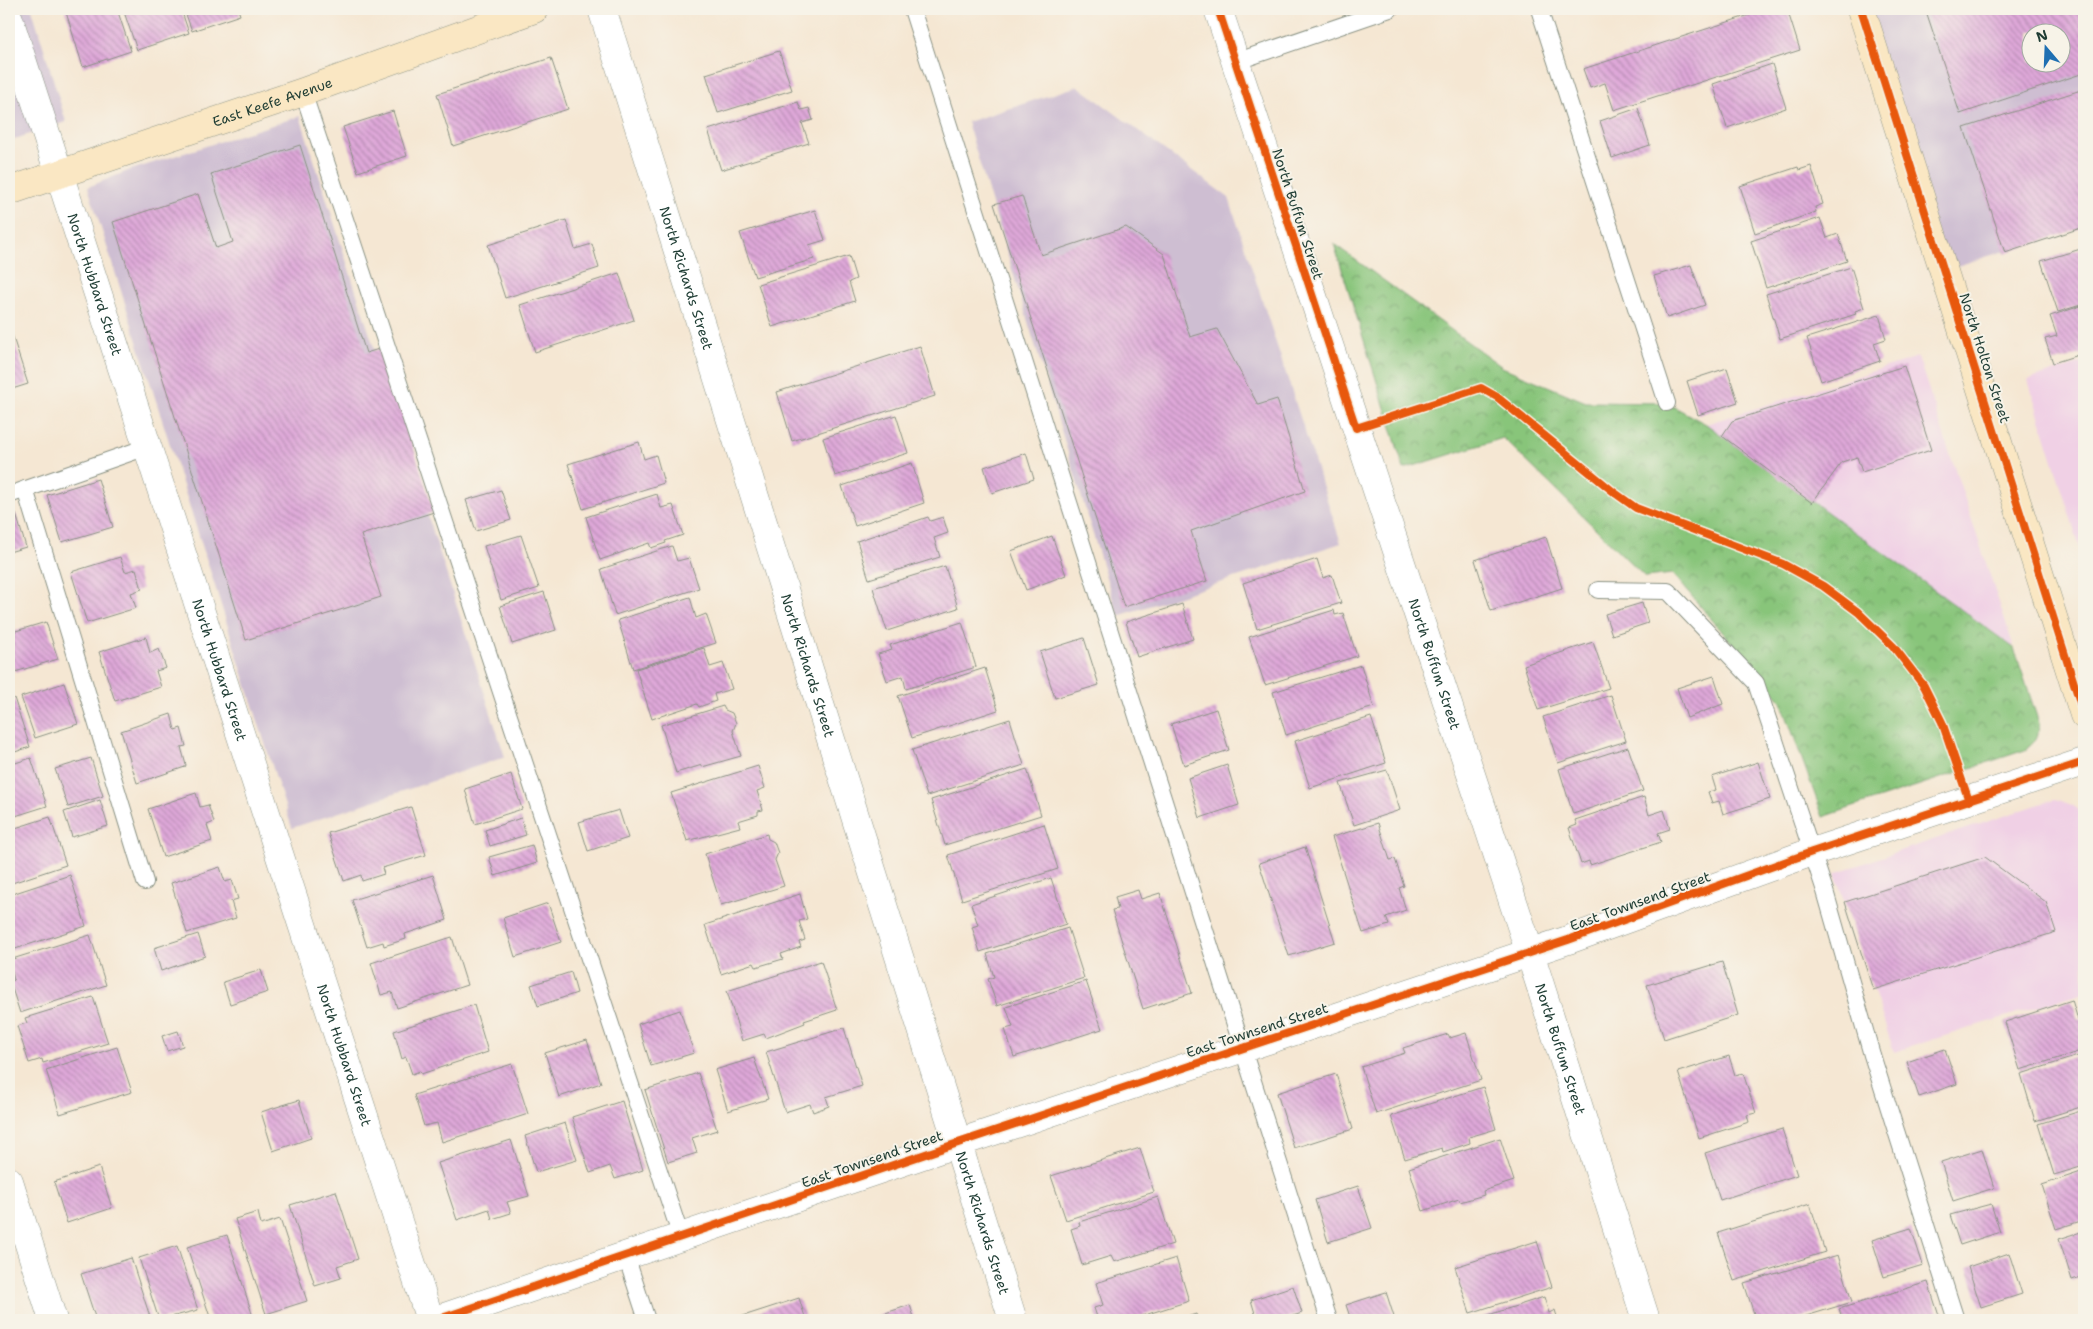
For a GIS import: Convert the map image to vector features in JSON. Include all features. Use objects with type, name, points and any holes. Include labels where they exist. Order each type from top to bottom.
[{"type":"main road","name":"East Keefe Avenue","points":[[9,191],[303,92],[534,9]]},
{"type":"main road","name":"North Holton Street","points":[[1861,9],[2084,715]]},
{"type":"street","name":"North Richards Street","points":[[602,9],[1013,1320]]},
{"type":"street","name":"North Buffum Street","points":[[1218,9],[1530,952],[1646,1320]]},
{"type":"street","name":"North Hubbard Street","points":[[9,19],[430,1320]]},
{"type":"street","name":"East Townsend Street","points":[[436,1320],[1530,952],[1812,852],[2084,762]]},
{"type":"street","points":[[9,1181],[53,1320]]},
{"type":"lane","points":[[912,9],[1329,1320]]},
{"type":"lane","points":[[1235,62],[1390,9]]},
{"type":"lane","points":[[1539,9],[1667,403]]},
{"type":"lane","points":[[303,92],[681,1237]]},
{"type":"lane","points":[[9,495],[147,446]]},
{"type":"lane","points":[[25,490],[145,882]]},
{"type":"lane","points":[[1598,590],[1668,592],[1756,683],[1812,852],[1872,1055],[1956,1320]]},
{"type":"lane","points":[[626,1256],[648,1320]]},
{"type":"shaded area","points":[[9,9],[32,9],[66,122],[9,141]]},
{"type":"shaded area","points":[[1861,9],[2084,9],[2084,226],[1944,270]]},
{"type":"shaded area","points":[[1078,86],[1229,198],[1341,543],[1118,616],[967,122]]},
{"type":"shaded area","points":[[300,116],[505,757],[292,828],[88,187],[128,171]]},
{"type":"shaded area","points":[[1918,357],[2014,648],[1706,424]]},
{"type":"shaded area","points":[[2084,362],[2084,561],[2028,380]]},
{"type":"shaded area","points":[[2055,799],[2072,805],[2081,812],[2084,822],[2084,841],[2080,846],[2084,859],[2084,992],[1894,1052],[1835,873]]},
{"type":"green space","points":[[1334,244],[1502,367],[1586,402],[1667,403],[1706,424],[2014,648],[2039,723],[2037,735],[2032,744],[2025,750],[1823,817],[1781,701],[1673,574],[1645,577],[1503,438],[1404,469]]},
{"type":"building","points":[[65,9],[117,9],[131,51],[83,67]]},
{"type":"building","points":[[123,9],[181,9],[189,33],[137,50]]},
{"type":"building","points":[[184,9],[238,9],[240,15],[192,31]]},
{"type":"building","points":[[1768,9],[1787,9],[1800,50],[1614,110],[1605,83],[1590,88],[1583,69]]},
{"type":"building","points":[[1933,9],[2084,9],[2084,73],[1960,114],[1926,11]]},
{"type":"building","points":[[779,51],[792,90],[718,113],[706,74]]},
{"type":"building","points":[[551,58],[568,109],[453,146],[437,94]]},
{"type":"building","points":[[1772,64],[1786,108],[1727,128],[1713,84]]},
{"type":"building","points":[[2084,89],[2084,227],[2005,253],[1964,128]]},
{"type":"building","points":[[798,102],[801,110],[809,108],[813,120],[802,123],[809,143],[721,170],[708,130]]},
{"type":"building","points":[[1638,108],[1650,145],[1612,158],[1600,121]]},
{"type":"building","points":[[393,111],[407,156],[358,172],[343,127]]},
{"type":"building","points":[[300,145],[366,353],[382,348],[434,512],[361,535],[381,597],[246,640],[113,222],[198,194],[216,248],[233,242],[211,174]]},
{"type":"building","points":[[1811,166],[1823,204],[1815,207],[1816,212],[1755,233],[1740,186],[1798,167],[1799,170]]},
{"type":"building","points":[[1022,196],[1041,255],[1126,227],[1164,254],[1190,337],[1217,329],[1258,405],[1277,399],[1305,491],[1191,531],[1207,581],[1124,607],[994,204]]},
{"type":"building","points":[[815,210],[825,240],[809,245],[814,259],[755,277],[740,233]]},
{"type":"building","points":[[1820,218],[1827,238],[1838,234],[1847,261],[1766,288],[1751,241]]},
{"type":"building","points":[[566,220],[575,249],[592,244],[599,268],[505,298],[488,245]]},
{"type":"building","points":[[2084,248],[2084,304],[2058,312],[2041,261]]},
{"type":"building","points":[[849,256],[856,279],[849,282],[855,301],[772,327],[758,284]]},
{"type":"building","points":[[1691,265],[1705,305],[1667,318],[1654,276]]},
{"type":"building","points":[[1851,267],[1864,308],[1855,311],[1856,314],[1780,339],[1766,294]]},
{"type":"building","points":[[619,273],[634,320],[535,352],[520,305]]},
{"type":"building","points":[[2084,305],[2084,353],[2053,363],[2045,339],[2057,336],[2050,316]]},
{"type":"building","points":[[1879,315],[1886,339],[1874,343],[1880,361],[1821,381],[1807,338]]},
{"type":"building","points":[[9,325],[28,384],[9,390]]},
{"type":"building","points":[[920,346],[935,396],[792,441],[777,392]]},
{"type":"building","points":[[1904,366],[1931,450],[1862,472],[1857,457],[1842,462],[1812,503],[1722,436],[1732,421]]},
{"type":"building","points":[[1727,368],[1738,402],[1698,415],[1687,381]]},
{"type":"building","points":[[896,415],[908,453],[835,476],[823,438]]},
{"type":"building","points":[[639,442],[644,459],[656,455],[664,483],[583,509],[568,464]]},
{"type":"building","points":[[1026,453],[1034,479],[992,493],[984,467]]},
{"type":"building","points":[[912,463],[924,503],[855,526],[842,486]]},
{"type":"building","points":[[98,479],[113,527],[62,542],[47,495]]},
{"type":"building","points":[[501,490],[511,520],[476,531],[466,500]]},
{"type":"building","points":[[657,494],[661,508],[673,505],[683,535],[651,548],[649,543],[600,560],[586,517]]},
{"type":"building","points":[[16,514],[26,547],[9,552],[9,516]]},
{"type":"building","points":[[928,517],[930,521],[943,517],[948,533],[934,538],[940,557],[869,579],[857,541]]},
{"type":"building","points":[[521,535],[539,588],[501,600],[484,546]]},
{"type":"building","points":[[1052,536],[1066,575],[1026,590],[1011,551]]},
{"type":"building","points":[[1546,537],[1562,588],[1491,611],[1475,560]]},
{"type":"building","points":[[672,546],[677,561],[689,558],[699,588],[615,615],[601,569]]},
{"type":"building","points":[[120,557],[125,572],[136,569],[142,589],[131,593],[136,608],[87,623],[71,572]]},
{"type":"building","points":[[1317,559],[1323,578],[1332,575],[1341,603],[1257,629],[1243,583]]},
{"type":"building","points":[[945,566],[958,608],[887,631],[873,588]]},
{"type":"building","points":[[544,592],[556,630],[512,644],[500,606]]},
{"type":"building","points":[[690,597],[696,618],[706,614],[716,643],[633,669],[618,620]]},
{"type":"building","points":[[1642,603],[1648,623],[1612,635],[1605,614]]},
{"type":"building","points":[[1182,604],[1193,639],[1137,657],[1126,622]]},
{"type":"building","points":[[1334,610],[1335,615],[1343,613],[1357,656],[1265,685],[1249,637]]},
{"type":"building","points":[[46,622],[58,659],[15,672],[9,652],[9,633]]},
{"type":"building","points":[[962,622],[976,667],[906,689],[903,676],[887,681],[878,654],[892,650],[890,645]]},
{"type":"building","points":[[146,637],[150,653],[159,649],[166,668],[156,671],[161,687],[115,701],[99,652]]},
{"type":"building","points":[[1084,638],[1099,685],[1055,698],[1040,652]]},
{"type":"building","points":[[1593,642],[1609,688],[1538,710],[1524,665]]},
{"type":"building","points":[[704,648],[710,667],[723,663],[732,689],[714,694],[716,701],[699,707],[697,704],[652,719],[636,669]]},
{"type":"building","points":[[1361,665],[1374,707],[1286,735],[1273,692]]},
{"type":"building","points":[[985,668],[998,710],[912,738],[898,696]]},
{"type":"building","points":[[1714,676],[1723,704],[1687,718],[1677,688]]},
{"type":"building","points":[[64,683],[78,724],[35,738],[21,697]]},
{"type":"building","points":[[1611,695],[1626,741],[1558,763],[1543,717]]},
{"type":"building","points":[[14,698],[30,747],[9,754],[9,700]]},
{"type":"building","points":[[723,706],[725,710],[732,713],[736,723],[733,731],[741,756],[676,773],[661,725]]},
{"type":"building","points":[[1216,709],[1229,750],[1184,765],[1171,724]]},
{"type":"building","points":[[171,714],[175,730],[181,728],[186,746],[181,747],[186,765],[185,767],[137,783],[121,731]]},
{"type":"building","points":[[1371,717],[1386,763],[1310,788],[1295,741]]},
{"type":"building","points":[[1010,719],[1024,765],[927,796],[912,750]]},
{"type":"building","points":[[1628,747],[1643,791],[1573,814],[1559,769]]},
{"type":"building","points":[[31,758],[47,806],[9,818],[9,765]]},
{"type":"building","points":[[91,758],[103,796],[68,807],[55,769]]},
{"type":"building","points":[[1758,762],[1770,799],[1723,814],[1719,801],[1712,803],[1708,792],[1716,790],[1712,777]]},
{"type":"building","points":[[1227,765],[1239,805],[1200,818],[1188,778]]},
{"type":"building","points":[[758,766],[765,788],[757,791],[763,810],[758,811],[758,815],[738,821],[740,827],[687,841],[671,793]]},
{"type":"building","points":[[1027,769],[1041,815],[945,845],[931,800]]},
{"type":"building","points":[[1387,770],[1400,810],[1354,825],[1340,783]]},
{"type":"building","points":[[511,774],[522,809],[475,824],[465,789]]},
{"type":"building","points":[[196,793],[200,807],[208,805],[214,822],[207,825],[212,841],[163,857],[148,809]]},
{"type":"building","points":[[1644,797],[1649,815],[1664,810],[1670,829],[1658,833],[1661,842],[1590,865],[1589,861],[1581,864],[1569,828],[1577,825],[1575,820]]},
{"type":"building","points":[[100,800],[108,826],[72,837],[64,812]]},
{"type":"building","points":[[411,807],[426,855],[382,868],[384,874],[362,881],[361,875],[344,881],[328,833]]},
{"type":"building","points":[[619,810],[628,838],[588,851],[579,822]]},
{"type":"building","points":[[50,817],[66,865],[9,884],[9,830]]},
{"type":"building","points":[[521,818],[526,835],[490,846],[485,830]]},
{"type":"building","points":[[1378,823],[1390,860],[1395,859],[1404,886],[1399,888],[1406,910],[1386,917],[1389,925],[1363,933],[1332,837]]},
{"type":"building","points":[[1044,824],[1058,869],[962,900],[948,855]]},
{"type":"building","points":[[767,834],[768,839],[774,842],[778,853],[775,860],[784,886],[721,905],[705,854]]},
{"type":"building","points":[[532,845],[537,863],[495,876],[489,857]]},
{"type":"building","points":[[1305,847],[1335,942],[1289,956],[1259,863]]},
{"type":"building","points":[[1985,857],[2046,902],[2056,932],[1873,990],[1845,902]]},
{"type":"building","points":[[220,867],[225,882],[232,880],[238,899],[231,901],[236,918],[187,933],[171,883]]},
{"type":"building","points":[[70,875],[86,926],[9,951],[9,895]]},
{"type":"building","points":[[433,875],[447,920],[405,934],[406,939],[384,946],[383,942],[367,947],[352,900]]},
{"type":"building","points":[[1051,878],[1066,924],[980,952],[972,927],[978,925],[971,904]]},
{"type":"building","points":[[1138,890],[1141,899],[1160,893],[1192,993],[1143,1009],[1112,910],[1118,909],[1115,897]]},
{"type":"building","points":[[800,894],[807,919],[799,921],[805,940],[799,942],[801,947],[781,954],[783,959],[756,967],[754,963],[721,974],[705,925]]},
{"type":"building","points":[[548,903],[561,942],[515,957],[503,918]]},
{"type":"building","points":[[1068,928],[1084,978],[997,1006],[988,979],[994,977],[987,954]]},
{"type":"building","points":[[198,934],[205,956],[161,971],[154,948]]},
{"type":"building","points":[[90,935],[106,985],[20,1013],[10,982],[14,980],[9,960]]},
{"type":"building","points":[[452,937],[467,985],[397,1008],[392,992],[381,995],[371,963]]},
{"type":"building","points":[[821,961],[837,1010],[804,1021],[805,1023],[766,1038],[764,1034],[742,1041],[727,991]]},
{"type":"building","points":[[1722,962],[1738,1015],[1664,1039],[1647,985]]},
{"type":"building","points":[[261,970],[268,992],[230,1004],[223,982]]},
{"type":"building","points":[[571,972],[577,993],[538,1006],[531,985]]},
{"type":"building","points":[[1086,981],[1102,1029],[1014,1057],[1005,1029],[1013,1027],[1006,1007]]},
{"type":"building","points":[[93,997],[108,1043],[43,1063],[42,1059],[29,1063],[17,1026],[27,1023],[25,1018]]},
{"type":"building","points":[[2072,1000],[2078,1020],[2084,1018],[2084,1050],[2020,1070],[2005,1022]]},
{"type":"building","points":[[474,1005],[488,1052],[421,1074],[420,1071],[412,1074],[406,1057],[402,1059],[394,1031]]},
{"type":"building","points":[[680,1010],[694,1053],[651,1066],[638,1024]]},
{"type":"building","points":[[844,1028],[862,1086],[826,1097],[829,1106],[813,1112],[810,1104],[785,1112],[766,1052]]},
{"type":"building","points":[[178,1031],[183,1046],[167,1051],[162,1036]]},
{"type":"building","points":[[1466,1033],[1481,1080],[1376,1114],[1361,1067],[1405,1053],[1403,1048],[1448,1034],[1450,1038]]},
{"type":"building","points":[[587,1040],[601,1083],[559,1097],[545,1053]]},
{"type":"building","points":[[117,1047],[132,1092],[60,1114],[46,1070]]},
{"type":"building","points":[[1945,1049],[1957,1084],[1919,1097],[1907,1062]]},
{"type":"building","points":[[2084,1054],[2084,1106],[2035,1121],[2021,1074]]},
{"type":"building","points":[[1729,1056],[1735,1075],[1743,1073],[1756,1113],[1747,1115],[1749,1122],[1699,1138],[1678,1072]]},
{"type":"building","points":[[754,1058],[768,1099],[728,1111],[715,1070]]},
{"type":"building","points":[[512,1064],[528,1114],[442,1142],[437,1123],[424,1126],[414,1095]]},
{"type":"building","points":[[698,1073],[717,1130],[692,1138],[697,1153],[668,1162],[645,1090]]},
{"type":"building","points":[[1336,1074],[1353,1129],[1294,1148],[1277,1093]]},
{"type":"building","points":[[1483,1087],[1496,1129],[1469,1137],[1470,1143],[1443,1152],[1442,1148],[1405,1159],[1391,1116]]},
{"type":"building","points":[[299,1100],[311,1138],[273,1151],[261,1112]]},
{"type":"building","points":[[622,1101],[643,1170],[615,1179],[610,1166],[590,1173],[572,1117]]},
{"type":"building","points":[[2084,1110],[2084,1166],[2054,1175],[2038,1124]]},
{"type":"building","points":[[565,1123],[577,1160],[536,1172],[525,1136]]},
{"type":"building","points":[[1782,1129],[1797,1175],[1720,1200],[1705,1153]]},
{"type":"building","points":[[1500,1138],[1514,1181],[1483,1191],[1484,1195],[1460,1202],[1459,1199],[1423,1211],[1409,1168]]},
{"type":"building","points":[[511,1140],[529,1196],[507,1202],[511,1213],[492,1219],[489,1209],[457,1220],[438,1163]]},
{"type":"building","points":[[1140,1148],[1154,1192],[1066,1220],[1051,1176]]},
{"type":"building","points":[[1982,1149],[1994,1188],[1953,1201],[1941,1162]]},
{"type":"building","points":[[99,1167],[112,1208],[67,1223],[54,1182]]},
{"type":"building","points":[[2084,1171],[2084,1220],[2056,1229],[2042,1185]]},
{"type":"building","points":[[1358,1186],[1372,1228],[1328,1242],[1315,1200]]},
{"type":"building","points":[[336,1191],[358,1259],[337,1266],[341,1278],[315,1286],[290,1205]]},
{"type":"building","points":[[1158,1197],[1173,1244],[1114,1262],[1111,1256],[1082,1265],[1071,1229],[1080,1226],[1079,1222]]},
{"type":"building","points":[[1810,1204],[1825,1252],[1734,1281],[1718,1233]]},
{"type":"building","points":[[1991,1204],[2000,1232],[1960,1245],[1950,1215]]},
{"type":"building","points":[[258,1212],[261,1225],[280,1219],[307,1301],[266,1314],[235,1219]]},
{"type":"building","points":[[1911,1228],[1923,1265],[1884,1277],[1872,1240]]},
{"type":"building","points":[[2084,1231],[2084,1276],[2072,1280],[2059,1239]]},
{"type":"building","points":[[227,1235],[254,1320],[211,1320],[187,1247]]},
{"type":"building","points":[[1537,1241],[1552,1287],[1470,1313],[1455,1267]]},
{"type":"building","points":[[177,1246],[198,1310],[159,1320],[139,1258]]},
{"type":"building","points":[[2009,1253],[2022,1294],[1981,1307],[1968,1267]]},
{"type":"building","points":[[1838,1255],[1852,1302],[1793,1320],[1756,1320],[1744,1283]]},
{"type":"building","points":[[131,1258],[151,1320],[96,1320],[81,1274]]},
{"type":"building","points":[[1176,1258],[1189,1301],[1129,1320],[1098,1320],[1094,1308],[1103,1305],[1096,1283]]},
{"type":"building","points":[[1928,1282],[1940,1319],[1843,1320],[1839,1309]]},
{"type":"building","points":[[1293,1286],[1302,1313],[1281,1320],[1257,1320],[1251,1300]]},
{"type":"building","points":[[1386,1292],[1395,1320],[1351,1320],[1346,1305]]},
{"type":"building","points":[[1544,1297],[1549,1313],[1555,1310],[1558,1320],[1473,1320]]},
{"type":"building","points":[[799,1298],[806,1320],[731,1320]]},
{"type":"building","points":[[910,1305],[915,1320],[864,1320]]},
{"type":"building","points":[[1196,1314],[1198,1320],[1178,1320]]},
{"type":"cycle path","points":[[1218,9],[1356,428],[1481,388],[1497,397],[1636,508],[1783,564],[1823,586],[1858,612],[1893,646],[1924,686],[1942,722],[1969,801]]},
{"type":"cycle path","points":[[1861,9],[2084,715]]},
{"type":"cycle path","points":[[436,1320],[958,1143],[1568,940],[1812,852],[2084,762]]}]
